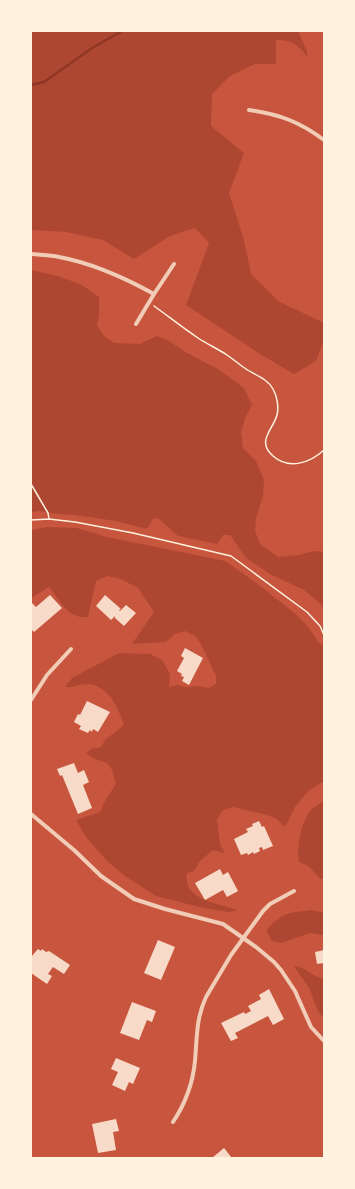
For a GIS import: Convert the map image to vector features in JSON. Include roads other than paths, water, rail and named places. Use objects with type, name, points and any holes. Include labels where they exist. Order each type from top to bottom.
[{"type":"street","points":[[249,110],[265,112],[286,118],[308,129],[324,140]]},
{"type":"street","points":[[31,254],[59,257],[90,266],[125,278],[154,294]]},
{"type":"street","points":[[136,324],[174,264]]},
{"type":"street","points":[[31,700],[47,675],[71,649]]},
{"type":"street","points":[[31,814],[51,829],[101,876],[134,899],[165,909],[223,924],[243,937],[274,962],[281,970],[295,991],[312,1027],[324,1040]]},
{"type":"street","points":[[173,1122],[182,1109],[194,1071],[197,1026],[202,1005],[230,955],[243,937],[270,904],[294,891]]},
{"type":"waterway","points":[[31,85],[44,82],[92,48],[122,31]]}]
